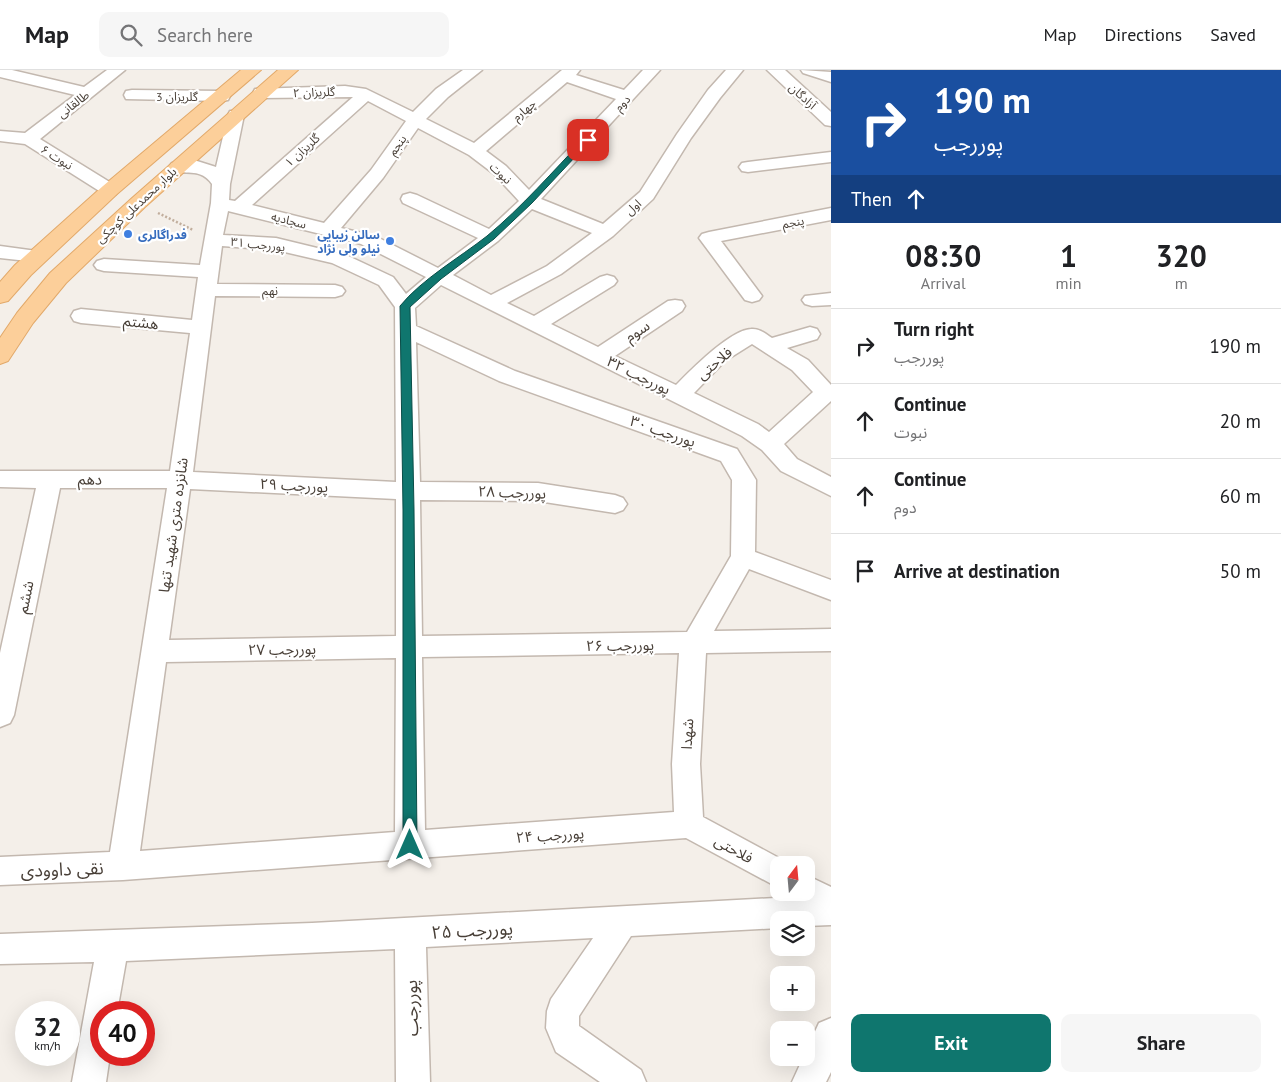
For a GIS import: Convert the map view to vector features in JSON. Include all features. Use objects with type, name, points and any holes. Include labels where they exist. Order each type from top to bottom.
[{"type":"main road","name":"بلوار محمدعلی کوچکی","points":[[0,296],[37,256],[110,190],[252,70]]},
{"type":"main road","name":"بلوار محمدعلی کوچکی","points":[[0,356],[25,318],[58,278],[138,203],[289,70]]},
{"type":"street","name":"طالقانی","points":[[29,139],[116,70]]},
{"type":"street","name":"پنجم","points":[[329,230],[377,174],[416,119],[442,93],[474,70]]},
{"type":"street","name":"دوم","points":[[529,201],[652,70]]},
{"type":"street","name":"اول","points":[[492,303],[554,270],[606,232],[647,195],[683,138],[714,94],[735,70]]},
{"type":"street","name":"آزادگان","points":[[775,70],[831,121]]},
{"type":"street","points":[[809,70],[831,77]]},
{"type":"street","points":[[0,72],[87,93]]},
{"type":"street","points":[[568,73],[627,97]]},
{"type":"street","name":"چهارم","points":[[476,151],[568,73]]},
{"type":"street","name":"گلریزان ۲","points":[[261,94],[345,91],[366,94]]},
{"type":"street","name":"نبوت","points":[[366,94],[476,151],[500,170],[529,201]]},
{"type":"street","name":"گلریزان ۱","points":[[227,198],[366,94]]},
{"type":"street","name":"گلریزان 3","points":[[132,96],[222,96]]},
{"type":"street","name":"شانزده متری شهید تنها","points":[[123,866],[213,240],[227,198],[236,115]]},
{"type":"street","name":"نبوت ۶","points":[[0,136],[29,139],[110,190]]},
{"type":"street","points":[[748,168],[831,156]]},
{"type":"street","points":[[178,167],[205,168],[215,173],[227,198]]},
{"type":"street","name":"سجادیه","points":[[227,198],[329,230],[368,240],[438,277]]},
{"type":"street","points":[[410,199],[491,237]]},
{"type":"street","points":[[123,866],[410,845],[410,648],[405,318],[438,277],[491,237],[529,201],[606,232]]},
{"type":"street","name":"پنجم","points":[[752,296],[709,238],[831,214]]},
{"type":"street","name":"پوررجب ۳۱","points":[[213,240],[276,244],[338,259],[386,282],[405,318]]},
{"type":"street","points":[[0,252],[37,256]]},
{"type":"street","name":"نهم","points":[[104,265],[208,281],[335,291]]},
{"type":"street","name":"پوررجب ۳۲","points":[[438,277],[750,430],[770,444],[790,465],[831,487]]},
{"type":"street","points":[[535,325],[607,281]]},
{"type":"street","name":"سوم","points":[[600,356],[675,306]]},
{"type":"street","name":"هشتم","points":[[81,316],[201,328]]},
{"type":"street","name":"پوررجب ۳۰","points":[[405,318],[507,376],[729,455],[744,480],[743,557],[693,644]]},
{"type":"street","points":[[761,340],[810,334]]},
{"type":"street","points":[[761,340],[800,365],[828,393],[770,444]]},
{"type":"street","name":"فلاحتی","points":[[679,395],[718,356],[761,340]]},
{"type":"street","name":"ششم","points":[[0,716],[50,478]]},
{"type":"street","name":"دهم","points":[[0,479],[180,480]]},
{"type":"street","name":"پوررجب ۲۹","points":[[180,480],[408,491]]},
{"type":"street","name":"پوررجب ۲۸","points":[[408,491],[538,492],[615,504]]},
{"type":"street","points":[[743,557],[831,590]]},
{"type":"street","name":"پوررجب ۲۶","points":[[410,648],[831,640]]},
{"type":"street","name":"شهدا","points":[[689,824],[686,764],[693,644]]},
{"type":"street","name":"پوررجب ۲۷","points":[[154,651],[410,648]]},
{"type":"street","name":"فلاحتی","points":[[689,824],[770,869]]},
{"type":"street","name":"پوررجب ۲۴","points":[[410,845],[689,824]]},
{"type":"street","name":"نقی داوودی","points":[[0,871],[123,866]]},
{"type":"street","points":[[815,894],[831,903]]},
{"type":"street","name":"پوررجب ۲۵","points":[[112,946],[410,933],[831,910]]},
{"type":"street","points":[[623,921],[563,1011],[562,1028],[568,1040],[629,1082]]},
{"type":"street","name":"پوررجب","points":[[410,933],[413,1082]]},
{"type":"street","points":[[0,949],[112,946],[89,1082]]},
{"type":"street","points":[[809,1082],[831,1035]]},
{"type":"path","points":[[138,203],[213,240]]},
{"type":"place","name":"فدراگالری","points":[[128,234]]},
{"type":"place","name":"سالن زیبایی نیلو ولی نژاد","points":[[390,241]]},
{"type":"route","points":[[410,845],[410,648],[405,306],[438,277],[491,237],[588,140]]}]
